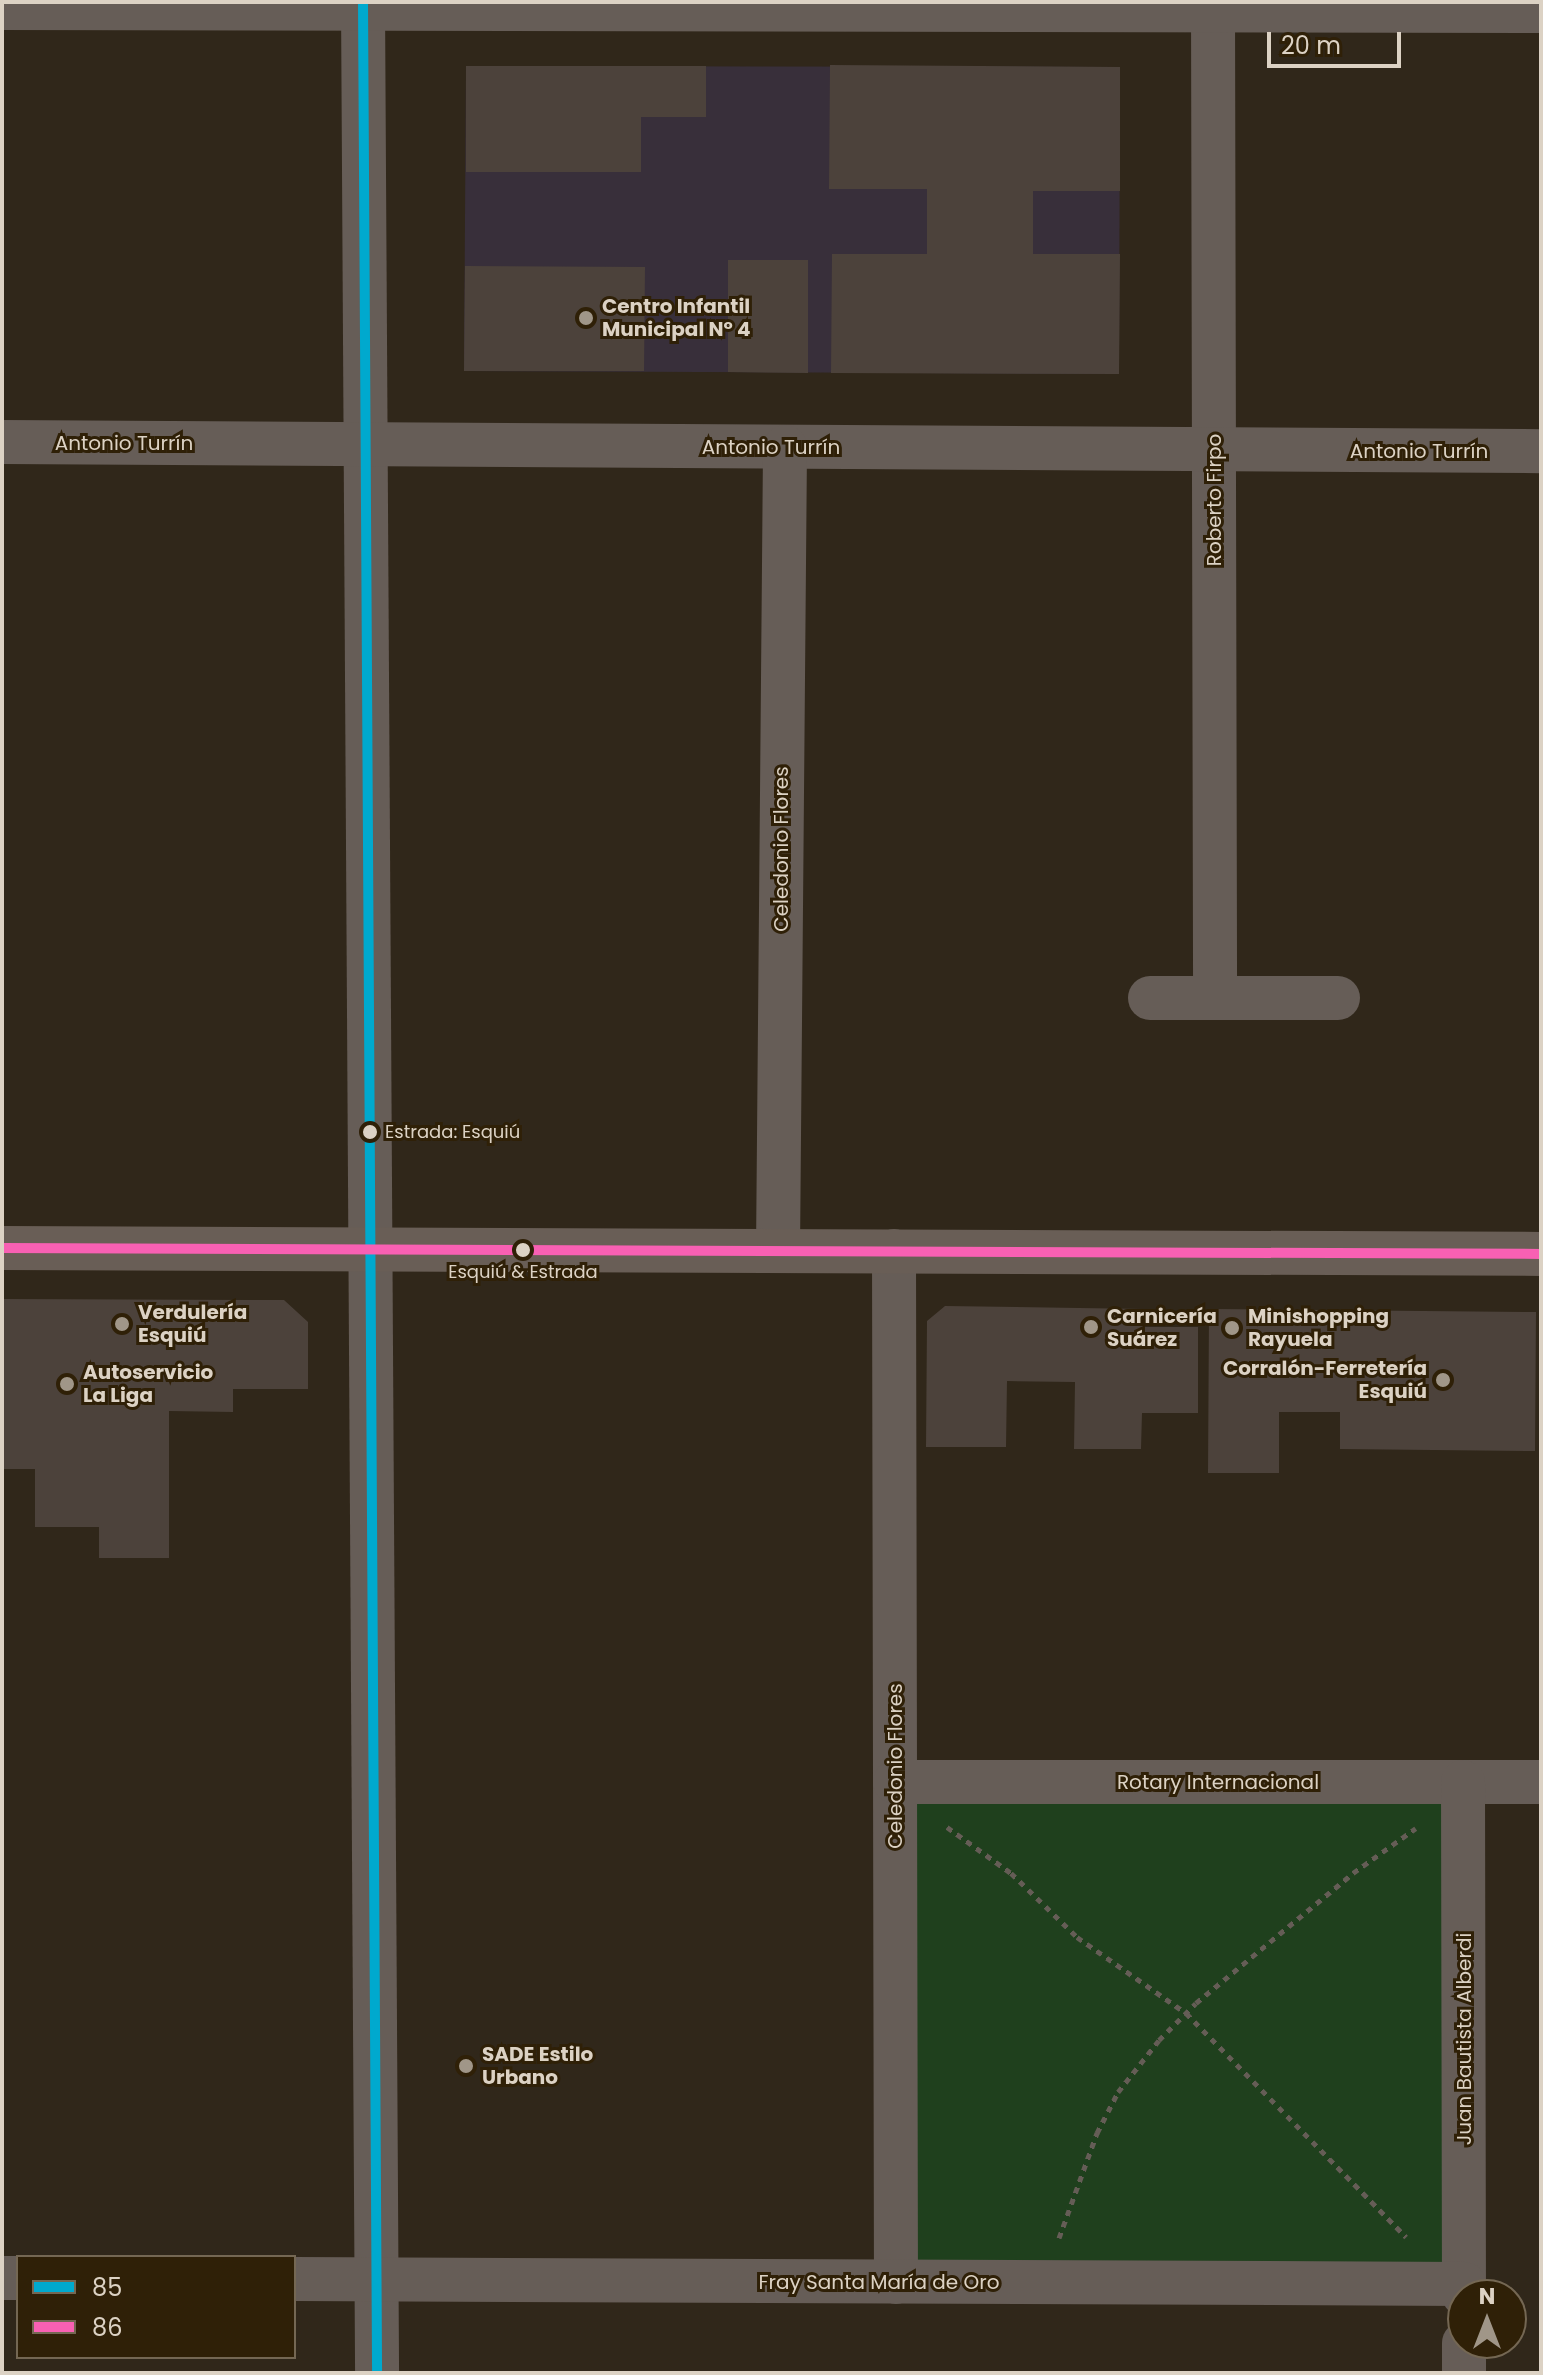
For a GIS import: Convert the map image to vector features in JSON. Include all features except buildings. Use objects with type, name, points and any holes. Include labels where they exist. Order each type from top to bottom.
[{"type":"street","points":[[363,5],[377,2373]]},
{"type":"street","points":[[2,8],[363,5],[1213,6],[1541,11]]},
{"type":"street","name":"Roberto Firpo","points":[[1213,6],[1215,998]]},
{"type":"street","name":"Antonio Turrín","points":[[2,442],[1541,451]]},
{"type":"street","name":"Celedonio Flores","points":[[778,1251],[785,447]]},
{"type":"street","points":[[1150,998],[1338,998]]},
{"type":"street","points":[[2,1248],[1541,1254]]},
{"type":"street","name":"Celedonio Flores","points":[[894,1251],[896,2282]]},
{"type":"street","name":"Rotary Internacional","points":[[895,1782],[1541,1782]]},
{"type":"street","name":"Juan Bautista Alberdi","points":[[1463,1782],[1464,2279]]},
{"type":"street","name":"Fray Santa María de Oro","points":[[296,2279],[1447,2289]]},
{"type":"path","points":[[1058,2243],[1097,2133],[1118,2092],[1159,2040],[1186,2013],[1353,1873],[1428,1819]]},
{"type":"path","points":[[938,1821],[1011,1873],[1077,1937],[1186,2013],[1408,2239]]},
{"type":"shaded area","points":[[466,66],[1120,67],[1119,374],[464,371]]},
{"type":"green space","points":[[916,1802],[1448,1803],[1448,2279],[916,2279]]},
{"type":"transit line","name":"85","points":[[363,2],[377,2373]]},
{"type":"transit line","name":"86","points":[[2,1248],[1541,1254]]},
{"type":"place","name":"Centro Infantil Municipal N° 4","points":[[586,318]]},
{"type":"place","name":"Estrada: Esquiú","points":[[370,1132]]},
{"type":"place","name":"Esquiú & Estrada","points":[[523,1250]]},
{"type":"place","name":"Verdulería Esquiú","points":[[122,1324]]},
{"type":"place","name":"Carnicería Suárez","points":[[1091,1327]]},
{"type":"place","name":"Minishopping Rayuela","points":[[1232,1328]]},
{"type":"place","name":"Corralón-Ferretería Esquiú","points":[[1443,1380]]},
{"type":"place","name":"Autoservicio La Liga","points":[[67,1384]]},
{"type":"place","name":"SADE Estilo Urbano","points":[[466,2066]]}]
